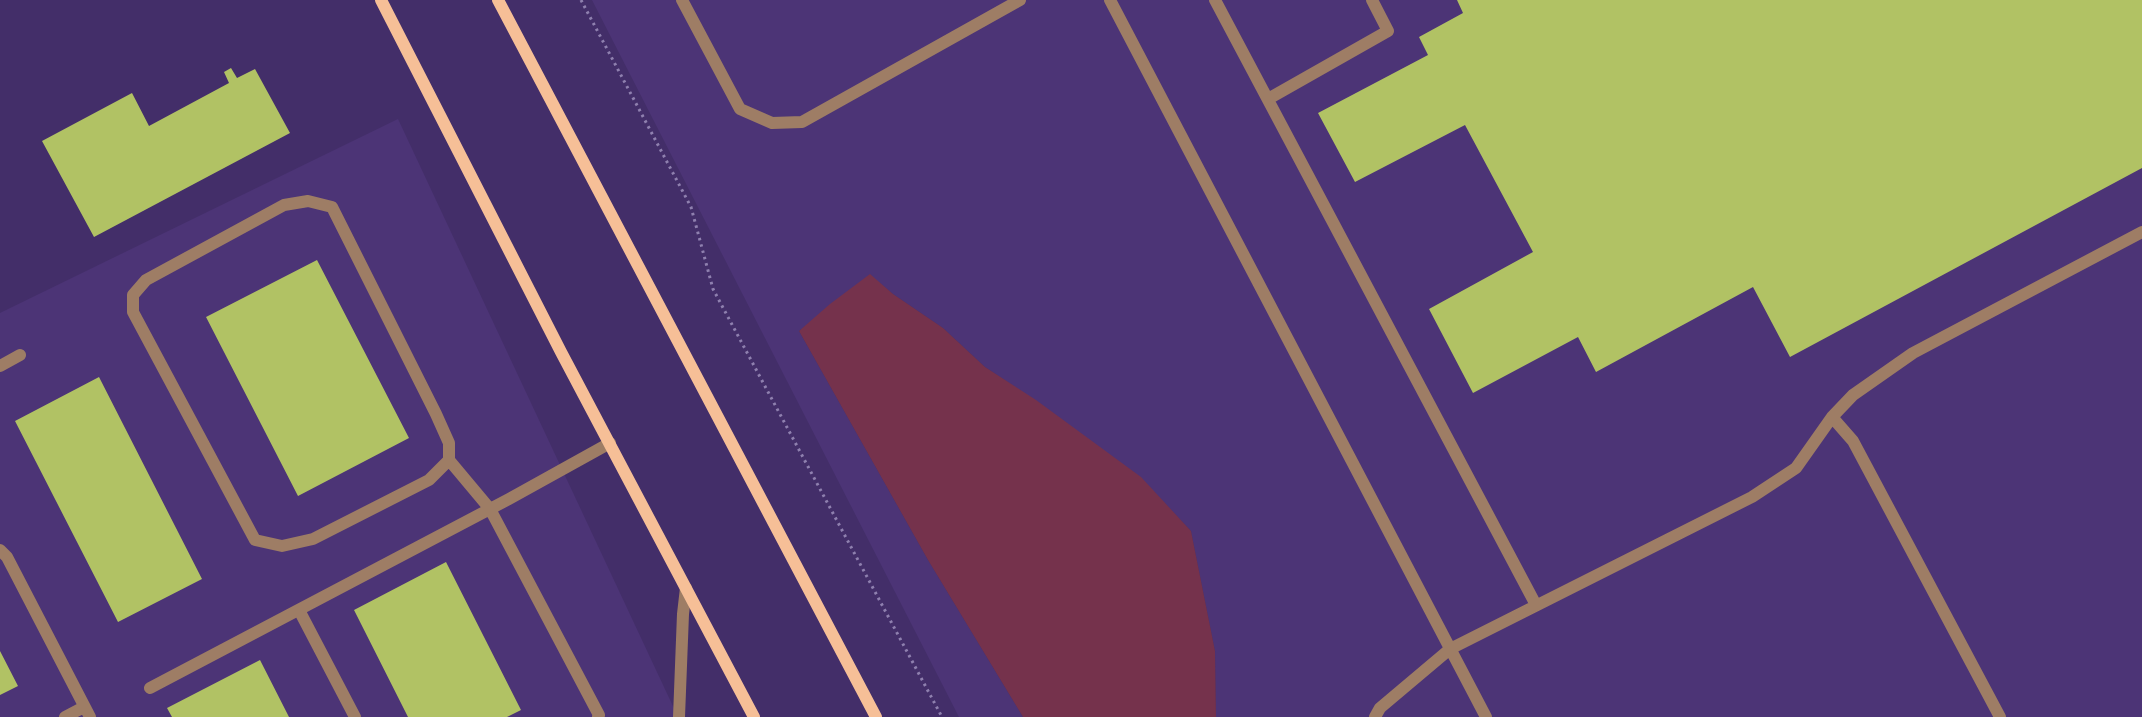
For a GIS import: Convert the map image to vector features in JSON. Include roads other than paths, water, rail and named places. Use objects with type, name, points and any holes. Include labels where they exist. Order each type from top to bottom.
[{"type":"main road","points":[[380,0],[556,344],[754,717]]},
{"type":"main road","points":[[498,0],[876,717]]},
{"type":"lane","points":[[682,0],[740,109],[772,123],[802,122],[1020,0]]},
{"type":"lane","points":[[1110,0],[1486,717]]},
{"type":"lane","points":[[1215,0],[1536,605]]},
{"type":"lane","points":[[1268,99],[1388,31],[1372,0]]},
{"type":"lane","points":[[449,460],[428,480],[312,539],[282,546],[255,540],[133,312],[133,295],[146,280],[284,205],[308,201],[332,208],[439,421],[449,443],[449,460],[490,509],[598,717]]},
{"type":"lane","points":[[1375,717],[1380,708],[1450,649],[1752,497],[1796,468],[1832,417],[1853,394],[1913,353],[2142,232]]},
{"type":"lane","points":[[0,366],[20,355]]},
{"type":"lane","points":[[1832,417],[1852,441],[2000,717]]},
{"type":"lane","points":[[150,688],[490,509],[610,443]]},
{"type":"lane","points":[[0,550],[8,557],[87,712],[65,717]]},
{"type":"lane","points":[[679,717],[683,614],[686,588]]},
{"type":"lane","points":[[299,610],[354,717]]}]
